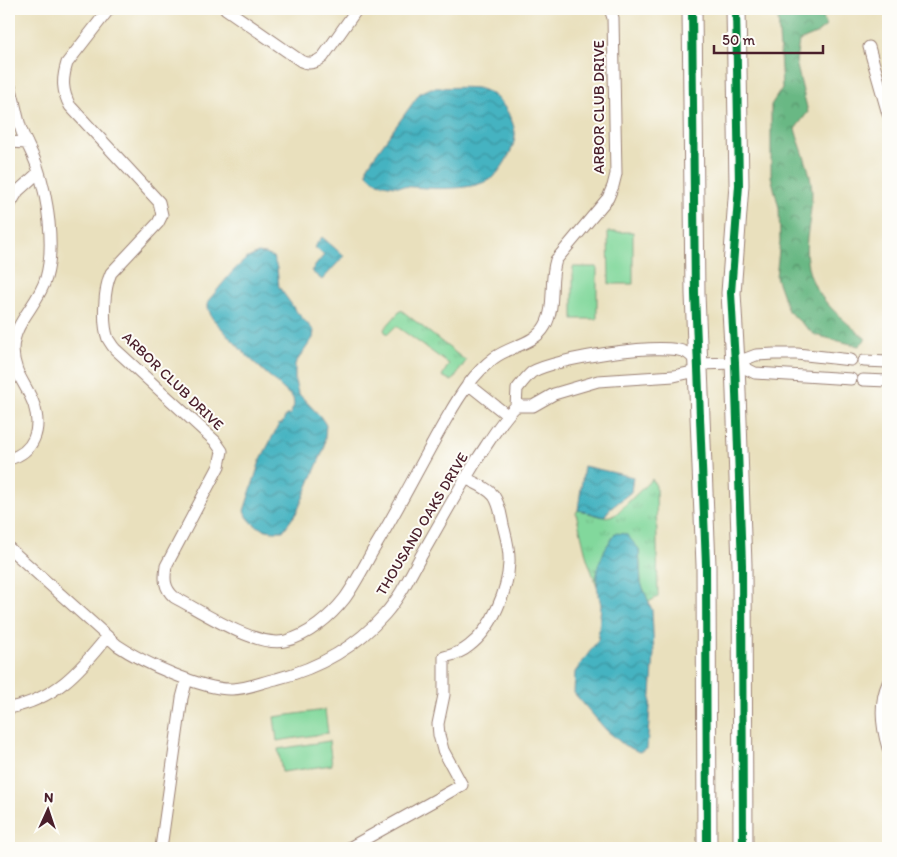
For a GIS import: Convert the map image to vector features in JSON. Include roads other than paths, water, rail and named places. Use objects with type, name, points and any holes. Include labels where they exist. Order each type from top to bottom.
[{"type":"main road","points":[[692,9],[695,294],[706,565],[707,848]]},
{"type":"main road","points":[[736,9],[739,185],[731,292],[742,564],[743,848]]},
{"type":"street","name":"ARBOR CLUB DRIVE","points":[[109,9],[67,63],[63,85],[65,97],[70,106],[159,202],[162,215],[158,223],[111,273],[106,282],[106,329],[108,340],[115,349],[215,441],[222,451],[219,466],[166,566],[165,584],[168,592],[174,597],[252,638],[267,642],[289,640],[311,629],[329,615],[345,598],[389,524],[434,440],[468,384],[495,357],[536,337],[544,328],[550,316],[552,271],[556,260],[608,198],[616,174],[614,18],[610,9]]},
{"type":"street","points":[[226,9],[301,61],[316,63],[323,57],[357,9]]},
{"type":"street","points":[[869,48],[888,114]]},
{"type":"street","points":[[9,84],[14,118],[39,172],[49,233],[50,254],[46,279],[37,299],[19,326],[13,348],[19,378],[34,404],[37,428],[27,451],[18,457],[9,459]]},
{"type":"street","points":[[9,142],[27,143]]},
{"type":"street","points":[[9,206],[18,191],[39,172]]},
{"type":"street","name":"THOUSAND OAKS DRIVE","points":[[9,548],[107,637],[134,656],[204,686],[234,689],[306,670],[331,659],[348,648],[368,632],[385,614],[400,593],[465,478],[507,415],[516,406],[517,389],[532,372],[582,356],[639,349],[670,349],[686,352],[698,364]]},
{"type":"street","points":[[516,406],[533,406],[554,394],[598,381],[674,376],[692,372],[698,364],[735,363],[756,354],[797,354],[851,360]]},
{"type":"street","points":[[864,361],[888,362]]},
{"type":"street","points":[[735,363],[755,373],[851,379]]},
{"type":"street","points":[[863,380],[888,381]]},
{"type":"street","points":[[468,384],[507,415]]},
{"type":"street","points":[[349,848],[462,785],[442,750],[439,735],[438,724],[444,695],[444,657],[468,647],[477,639],[490,621],[503,596],[510,560],[499,506],[494,495],[465,478]]},
{"type":"street","points":[[9,708],[37,700],[55,690],[86,664],[107,637]]},
{"type":"street","points":[[161,848],[182,698],[187,679]]},
{"type":"street","points":[[888,683],[882,702],[883,722],[888,748]]},
{"type":"water","points":[[431,88],[477,88],[493,95],[504,106],[515,132],[514,143],[500,170],[492,178],[465,187],[432,188],[382,184],[367,174],[367,168],[373,158],[420,93]]},
{"type":"water","points":[[322,237],[344,256],[322,280],[311,271],[324,255],[314,247]]},
{"type":"water","points":[[258,253],[273,257],[277,268],[279,287],[314,331],[313,338],[295,364],[295,381],[298,393],[326,425],[324,449],[297,512],[283,531],[270,531],[260,528],[247,517],[244,511],[260,461],[279,424],[282,424],[286,415],[290,415],[294,405],[293,398],[246,355],[212,318],[208,308],[208,301],[233,271],[246,259]]},
{"type":"water","points":[[584,466],[633,477],[631,492],[609,510],[604,517],[578,510]]},
{"type":"water","points":[[615,533],[626,534],[639,549],[641,583],[652,610],[654,654],[647,749],[639,752],[624,745],[606,730],[574,693],[575,672],[598,640],[601,605],[597,586],[597,569],[605,549]]}]
